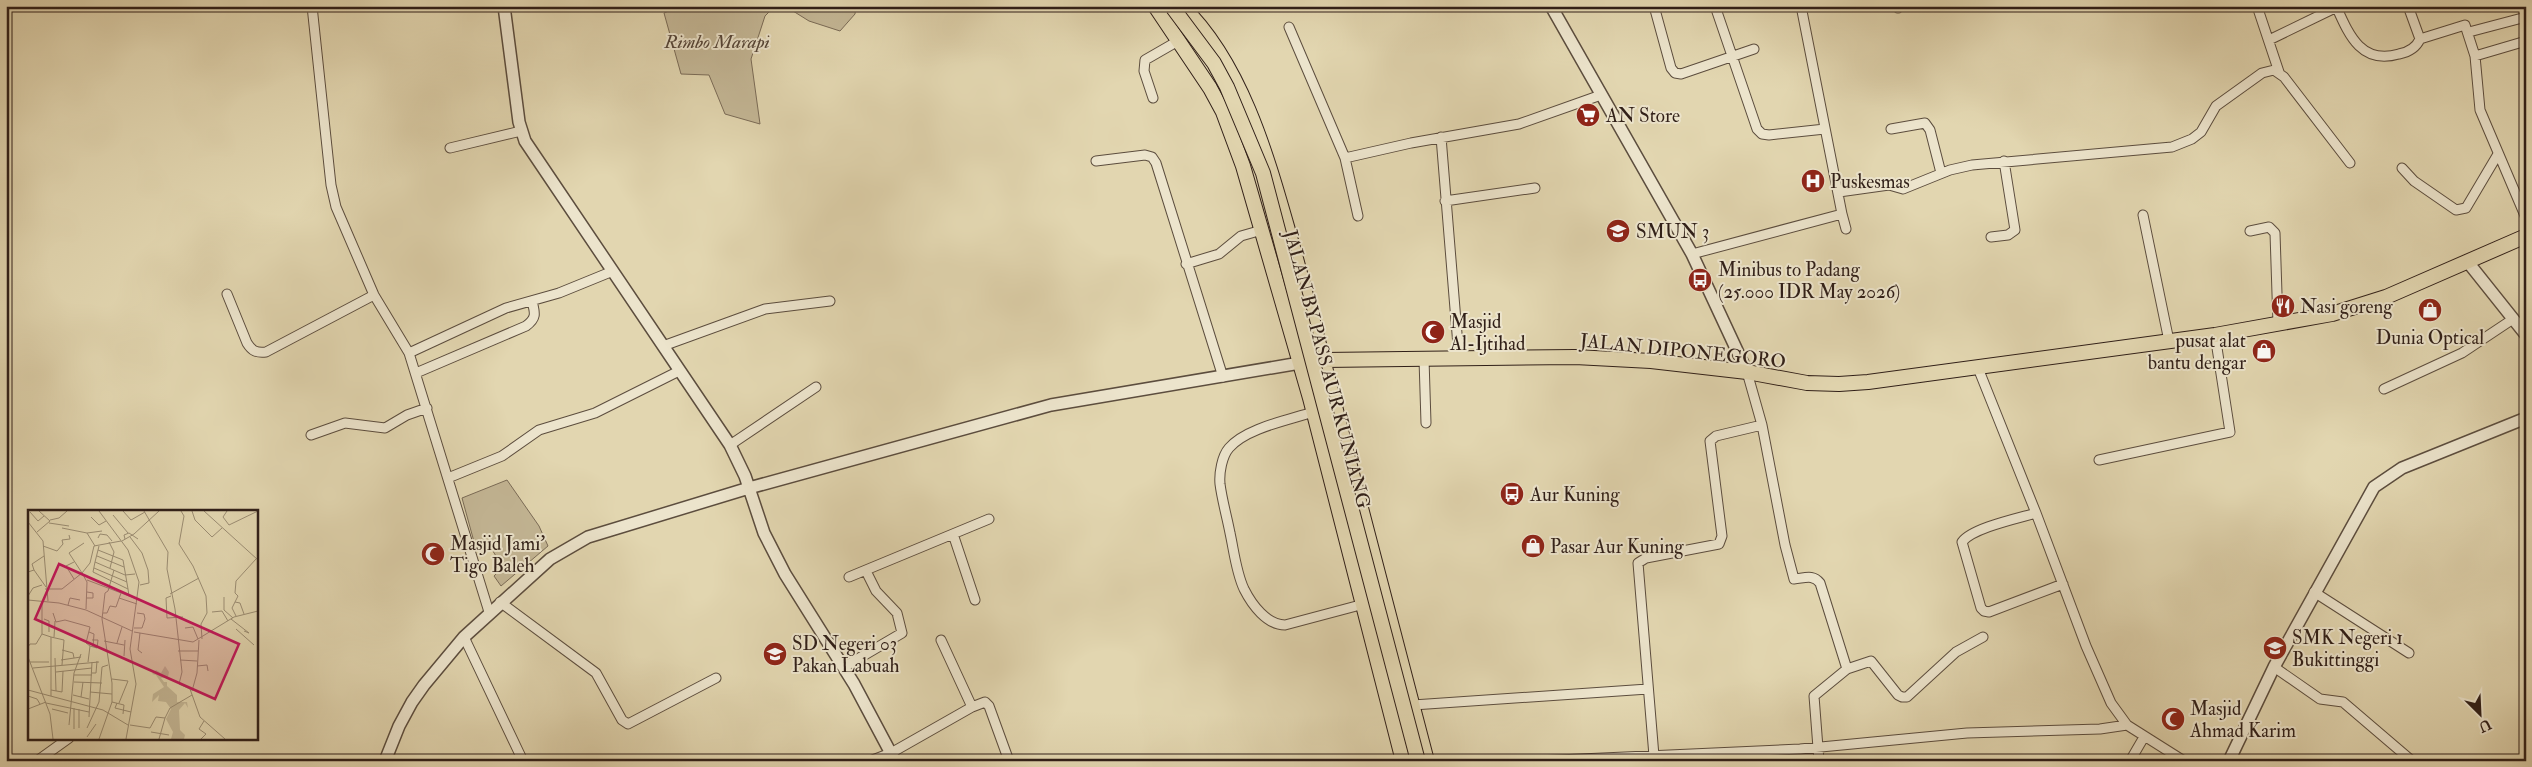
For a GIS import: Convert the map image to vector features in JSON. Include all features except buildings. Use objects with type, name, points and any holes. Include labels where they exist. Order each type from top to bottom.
[{"type":"highway","name":"JALAN BY PASS AUR KUNIANG","points":[[1168,7],[1178,41],[1210,88],[1223,112],[1262,230],[1300,363],[1364,604],[1403,761]]},
{"type":"highway","name":"JALAN BY PASS AUR KUNIANG","points":[[1168,7],[1201,29],[1220,57],[1245,103],[1274,184],[1324,360],[1427,761]]},
{"type":"highway","name":"JALAN BY PASS AUR KUNIANG","points":[[1168,7],[1222,91],[1231,109],[1255,176],[1287,286],[1412,761]]},
{"type":"highway","name":"JALAN BY PASS AUR KUNIANG","points":[[1168,7],[1214,63],[1228,87],[1263,174],[1418,761]]},
{"type":"highway","name":"JALAN DIPONEGORO","points":[[1324,360],[1576,357],[1651,361],[1747,372],[1807,383],[1839,384],[1978,368],[2169,342],[2332,314],[2362,306],[2526,236]]},
{"type":"highway","points":[[1336,499],[1357,494]]},
{"type":"street","points":[[312,6],[331,185],[336,207],[374,295],[409,353],[489,612]]},
{"type":"street","points":[[504,6],[521,131],[532,154],[730,446],[749,488],[764,533],[786,574],[844,668],[893,757]]},
{"type":"street","points":[[1551,6],[1692,254],[1747,372],[1762,425],[1785,546],[1794,579],[1811,577],[1816,578],[1820,583],[1847,669]]},
{"type":"street","points":[[1654,6],[1671,68],[1675,73],[1681,74],[1754,49]]},
{"type":"street","points":[[1715,6],[1730,57],[1757,129],[1762,134],[1825,129]]},
{"type":"street","points":[[1801,6],[1846,228]]},
{"type":"street","points":[[2257,6],[2279,72],[2350,163]]},
{"type":"street","points":[[2408,6],[2420,39]]},
{"type":"street","points":[[2269,40],[2337,7],[2351,38],[2366,52],[2376,56],[2396,55],[2412,49],[2420,39],[2465,25],[2469,32],[2475,56],[2480,110],[2526,218]]},
{"type":"street","points":[[2469,32],[2526,17]]},
{"type":"street","points":[[1289,27],[1345,158],[1358,216]]},
{"type":"street","points":[[1153,98],[1144,71],[1145,60],[1178,41]]},
{"type":"street","points":[[2475,56],[2526,41]]},
{"type":"street","points":[[1839,192],[1889,185],[1904,189],[1941,173],[1972,165],[2149,151],[2182,144],[2201,132],[2216,106],[2262,73],[2274,70],[2279,72]]},
{"type":"street","points":[[1345,158],[1519,124],[1601,95]]},
{"type":"street","points":[[1891,130],[1925,123],[1930,130],[1941,173]]},
{"type":"street","points":[[450,148],[521,131]]},
{"type":"street","points":[[1441,138],[1459,358]]},
{"type":"street","points":[[2402,168],[2414,181],[2456,210],[2462,210],[2466,208],[2498,154]]},
{"type":"street","points":[[1096,161],[1145,155],[1152,157],[1159,171],[1186,264],[1223,377]]},
{"type":"street","points":[[1991,237],[2011,234],[2015,230],[2004,161]]},
{"type":"street","points":[[1445,201],[1535,188]]},
{"type":"street","points":[[1692,254],[1842,214]]},
{"type":"street","points":[[2143,215],[2169,342]]},
{"type":"street","points":[[2250,231],[2269,227],[2275,233],[2278,324]]},
{"type":"street","points":[[1186,264],[1219,254],[1241,236],[1262,230]]},
{"type":"street","points":[[2466,261],[2526,335]]},
{"type":"street","points":[[409,353],[506,308],[559,293],[613,271]]},
{"type":"street","points":[[227,294],[247,343],[252,350],[258,352],[266,352],[374,295]]},
{"type":"street","points":[[416,373],[526,326],[533,321],[535,315],[532,301]]},
{"type":"street","points":[[663,346],[765,309],[830,301]]},
{"type":"street","points":[[2384,390],[2462,353],[2513,319]]},
{"type":"street","points":[[2099,460],[2230,432],[2215,335]]},
{"type":"street","points":[[1424,359],[1426,423]]},
{"type":"street","points":[[385,761],[399,726],[412,702],[464,637],[500,602],[550,559],[588,537],[749,488],[1051,405],[1300,363]]},
{"type":"street","points":[[1978,368],[2036,513],[2086,646],[2111,703],[2127,725],[2184,761]]},
{"type":"street","points":[[448,478],[502,456],[539,430],[594,413],[679,371]]},
{"type":"street","points":[[730,446],[816,387]]},
{"type":"street","points":[[311,435],[345,424],[386,428],[407,415],[427,408]]},
{"type":"street","points":[[1313,412],[1251,432],[1238,439],[1228,449],[1222,464],[1220,482],[1239,575],[1249,598],[1268,621],[1276,625],[1285,625],[1364,604]]},
{"type":"street","points":[[2229,761],[2274,667],[2374,487],[2402,468],[2526,418]]},
{"type":"street","points":[[1654,756],[1638,563],[1646,558],[1719,544],[1722,536],[1710,441],[1716,436],[1762,425]]},
{"type":"street","points":[[2036,513],[1985,529],[1965,537],[1962,542],[1981,608],[1989,612],[2063,584]]},
{"type":"street","points":[[849,577],[989,519]]},
{"type":"street","points":[[953,534],[976,600]]},
{"type":"street","points":[[844,668],[902,633],[897,613],[876,591],[866,571]]},
{"type":"street","points":[[2314,592],[2409,653]]},
{"type":"street","points":[[500,602],[596,673],[622,720],[628,724],[716,678]]},
{"type":"street","points":[[464,637],[522,761]]},
{"type":"street","points":[[1819,761],[1814,696],[1847,669],[1871,661],[1898,695],[1906,697],[1956,652],[1983,637]]},
{"type":"street","points":[[941,640],[972,707]]},
{"type":"street","points":[[2274,667],[2320,699],[2343,702],[2412,761]]},
{"type":"street","points":[[1413,705],[1648,690]]},
{"type":"street","points":[[870,761],[893,757],[972,707],[985,702],[989,706],[1008,761]]},
{"type":"street","points":[[1536,761],[1817,747],[1968,733],[2100,729],[2127,725]]},
{"type":"street","points":[[2130,761],[2144,737]]},
{"type":"street","points":[[37,761],[66,740]]},
{"type":"green space","name":"Rimbo Marapi","points":[[680,6],[775,6],[765,16],[751,59],[760,124],[725,114],[709,75],[681,74],[664,13]]},
{"type":"green space","name":"Rimbo Marapi","points":[[785,6],[856,6],[855,14],[840,31],[809,21]]},
{"type":"green space","points":[[507,480],[539,526],[548,546],[501,586],[494,576],[503,567],[489,545],[476,549],[462,498]]},
{"type":"place","name":"AN Store","points":[[1588,115]]},
{"type":"place","name":"Puskesmas","points":[[1813,181]]},
{"type":"place","name":"SMUN 3","points":[[1618,231]]},
{"type":"place","name":"Minibus to Padang (25.000 IDR May 2026)","points":[[1700,280]]},
{"type":"place","name":"Nasi goreng","points":[[2283,306]]},
{"type":"place","name":"Dunia Optical","points":[[2430,310]]},
{"type":"place","name":"Masjid Al-Ijtihad","points":[[1433,332]]},
{"type":"place","name":"pusat alat bantu dengar","points":[[2264,351]]},
{"type":"place","name":"Aur Kuning","points":[[1512,494]]},
{"type":"place","name":"Pasar Aur Kuning","points":[[1533,546]]},
{"type":"place","name":"Masjid Jami' Tigo Baleh","points":[[433,554]]},
{"type":"place","name":"SMK Negeri 1 Bukittinggi","points":[[2275,648]]},
{"type":"place","name":"SD Negeri 03 Pakan Labuah","points":[[775,654]]},
{"type":"place","name":"Masjid Ahmad Karim","points":[[2173,719]]}]
